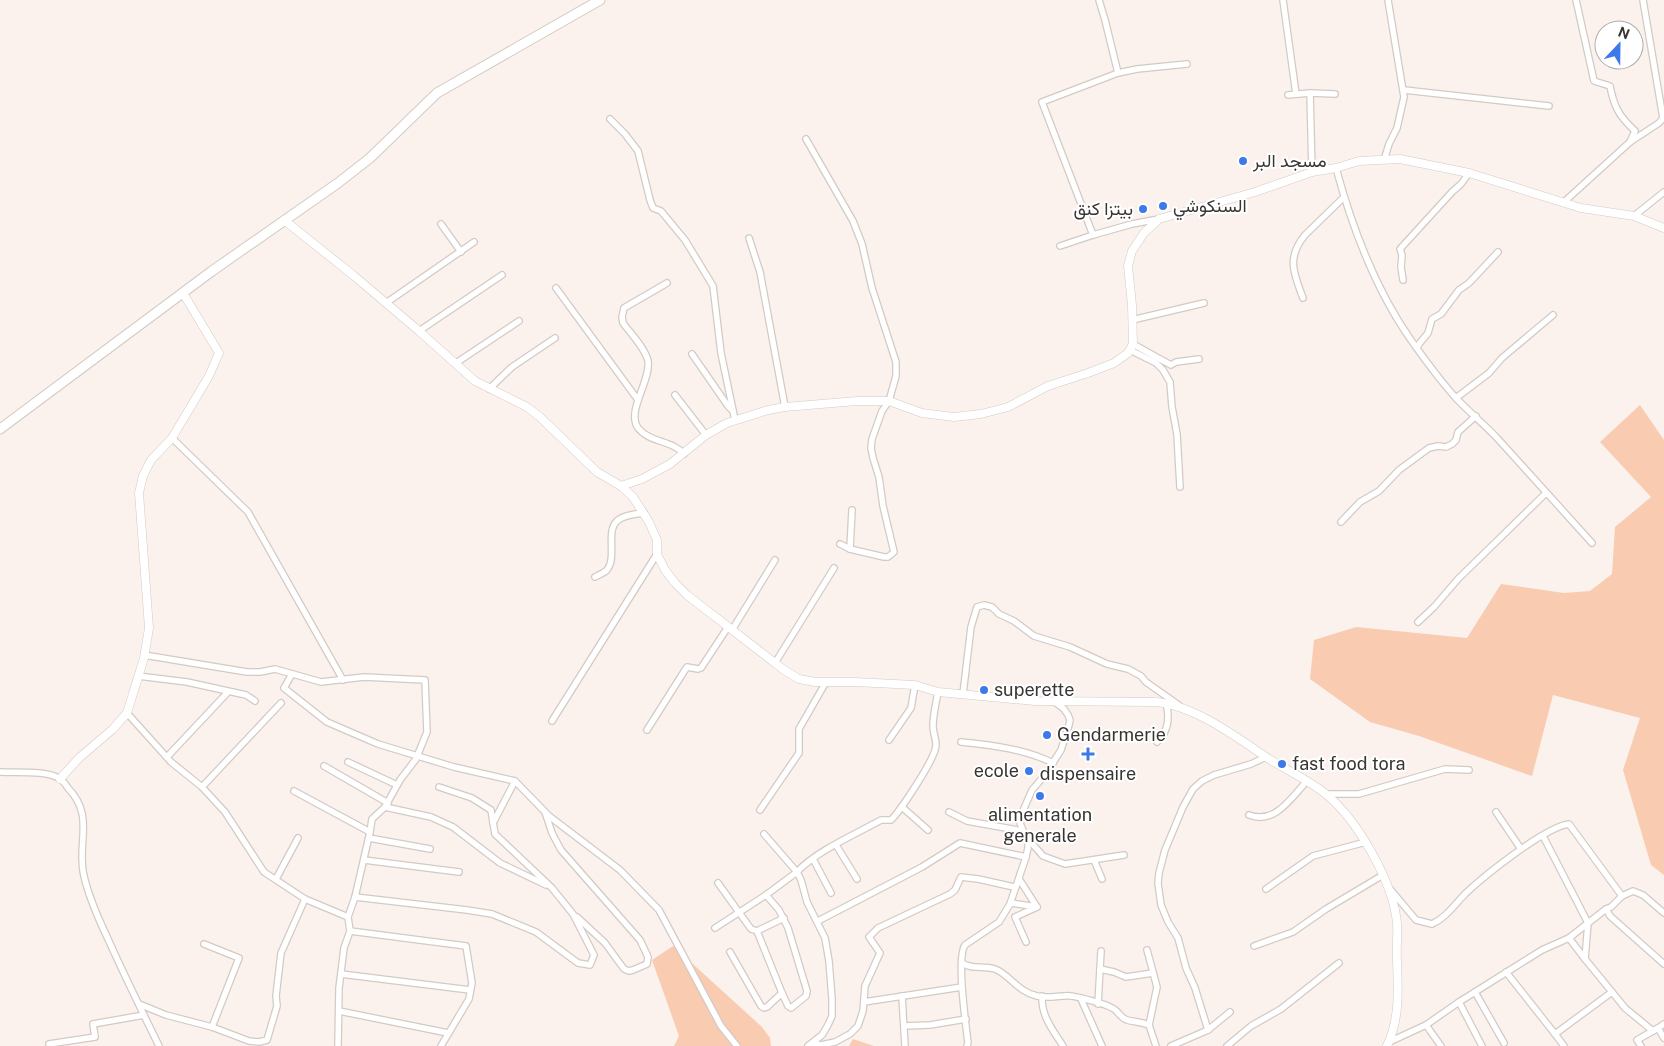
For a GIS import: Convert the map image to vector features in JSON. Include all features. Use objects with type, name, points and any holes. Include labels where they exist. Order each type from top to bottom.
[{"type":"main road","points":[[0,429],[212,271],[338,183],[370,158],[437,93],[587,4],[600,0]]},
{"type":"street","points":[[1098,0],[1118,73]]},
{"type":"street","points":[[1283,0],[1296,94]]},
{"type":"street","points":[[1384,160],[1397,128],[1404,90],[1388,0]]},
{"type":"street","points":[[1576,0],[1594,81],[1610,86],[1613,102],[1621,118],[1635,131],[1630,142]]},
{"type":"street","points":[[1564,202],[1630,142],[1664,118],[1643,0]]},
{"type":"street","points":[[1093,235],[1042,102],[1118,73],[1137,69],[1187,64]]},
{"type":"street","points":[[1404,90],[1549,106]]},
{"type":"street","points":[[1310,93],[1312,172]]},
{"type":"street","points":[[1288,95],[1310,93],[1335,94]]},
{"type":"street","points":[[610,119],[629,138],[638,151],[653,208],[661,211],[685,240],[713,286],[721,353],[735,420]]},
{"type":"street","points":[[806,139],[853,221],[862,244],[872,288],[896,362],[896,376],[889,402],[882,411],[872,439],[871,448],[872,458],[879,477],[883,506],[894,552],[888,557],[884,557],[850,549],[840,544]]},
{"type":"street","points":[[1060,246],[1093,235],[1255,192],[1312,172],[1336,168],[1359,161],[1400,158],[1468,173],[1581,208],[1634,216],[1664,228]]},
{"type":"street","points":[[1336,168],[1357,234],[1379,284],[1396,316],[1417,348],[1456,398],[1476,416],[1592,543]]},
{"type":"street","points":[[1403,280],[1400,249],[1461,184],[1468,173]]},
{"type":"street","points":[[1634,216],[1664,192]]},
{"type":"street","points":[[1303,298],[1293,270],[1293,258],[1301,239],[1344,197]]},
{"type":"street","points":[[621,486],[642,479],[670,464],[706,435],[727,423],[768,410],[857,401],[889,402],[922,413],[954,417],[980,414],[1008,407],[1048,386],[1114,363],[1125,356],[1132,347],[1132,306],[1128,273],[1129,258],[1144,233],[1159,219]]},
{"type":"street","points":[[284,220],[420,331],[475,381],[527,407],[540,417],[597,472],[621,486],[633,496],[644,513],[656,540],[657,554],[666,570],[681,589],[775,663],[799,679],[815,682],[855,682],[915,686],[938,692],[1055,702],[1166,703],[1182,707]]},
{"type":"street","points":[[441,224],[461,252]]},
{"type":"street","points":[[749,238],[760,272],[784,407]]},
{"type":"street","points":[[386,303],[474,242]]},
{"type":"street","points":[[1417,348],[1428,333],[1432,319],[1441,314],[1460,290],[1498,252]]},
{"type":"street","points":[[420,331],[502,275]]},
{"type":"street","points":[[667,284],[624,308],[622,317],[623,323],[643,350],[648,362],[634,420],[638,427],[651,437],[678,447],[684,454]]},
{"type":"street","points":[[556,288],[638,400]]},
{"type":"street","points":[[60,779],[79,758],[113,729],[127,713],[144,655],[149,628],[139,493],[143,476],[151,460],[172,438],[209,376],[219,353],[183,293]]},
{"type":"street","points":[[1132,320],[1204,303]]},
{"type":"street","points":[[1456,398],[1489,373],[1502,358],[1553,315]]},
{"type":"street","points":[[456,363],[519,321]]},
{"type":"street","points":[[489,389],[512,367],[555,338]]},
{"type":"street","points":[[1132,347],[1171,365],[1176,362],[1199,359]]},
{"type":"street","points":[[1132,347],[1156,363],[1170,382],[1177,434],[1180,487]]},
{"type":"street","points":[[692,354],[728,406],[734,411]]},
{"type":"street","points":[[676,395],[706,435]]},
{"type":"street","points":[[1341,522],[1360,502],[1379,492],[1399,470],[1429,448],[1446,447],[1452,444],[1456,440],[1458,432],[1476,416]]},
{"type":"street","points":[[172,438],[248,512],[343,680]]},
{"type":"street","points":[[1418,622],[1434,607],[1458,578],[1546,493]]},
{"type":"street","points":[[850,549],[852,510]]},
{"type":"street","points":[[595,577],[610,566],[615,523],[619,519],[644,513]]},
{"type":"street","points":[[552,721],[657,554]]},
{"type":"street","points":[[647,730],[687,667],[701,668],[775,560]]},
{"type":"street","points":[[775,663],[834,568]]},
{"type":"street","points":[[963,694],[971,627],[976,607],[984,605],[992,607],[999,614],[1014,621],[1034,636],[1070,647],[1107,664],[1128,669],[1141,676],[1146,682],[1182,707],[1226,730],[1326,794],[1366,842],[1380,866],[1397,923],[1399,1001],[1396,1019],[1388,1044]]},
{"type":"street","points":[[144,655],[247,672],[275,669],[321,682],[364,677],[425,680],[427,732],[417,756],[386,805],[372,819],[355,897],[348,917],[350,931],[344,948],[339,988],[338,1046]]},
{"type":"street","points":[[292,674],[284,688],[327,722],[378,744],[454,767],[515,781],[545,812],[620,870],[659,910],[721,1026],[737,1046]]},
{"type":"street","points":[[138,676],[187,682],[246,695],[255,701]]},
{"type":"street","points":[[760,810],[799,753],[799,729],[826,682]]},
{"type":"street","points":[[889,740],[911,708],[915,686]]},
{"type":"street","points":[[167,757],[228,692]]},
{"type":"street","points":[[715,928],[766,895],[813,858],[882,820],[891,820],[902,807],[926,769],[935,750],[933,720],[938,692]]},
{"type":"street","points":[[202,787],[281,702]]},
{"type":"street","points":[[967,1046],[962,987],[962,952],[964,946],[999,922],[1007,911],[1018,882],[1028,846],[1021,819],[1032,790],[1061,750],[1070,720],[1064,709],[1055,702]]},
{"type":"street","points":[[1157,742],[1162,738],[1167,725],[1166,703]]},
{"type":"street","points":[[127,713],[167,757],[202,787],[225,812],[264,872],[305,898],[348,917]]},
{"type":"street","points":[[960,742],[983,744],[1016,751],[1040,757],[1053,763]]},
{"type":"street","points":[[1208,1030],[1195,988],[1186,968],[1178,938],[1168,922],[1161,905],[1158,883],[1159,873],[1165,850],[1183,807],[1197,785],[1214,775],[1251,764],[1266,757]]},
{"type":"street","points":[[348,762],[397,785]]},
{"type":"street","points":[[324,766],[386,805],[431,817],[453,827],[500,864],[552,888]]},
{"type":"street","points":[[1326,794],[1358,794],[1445,769],[1469,770]]},
{"type":"street","points":[[0,772],[38,774],[60,779],[76,795],[83,815],[83,870],[88,889],[100,922],[159,1046]]},
{"type":"street","points":[[493,824],[515,781]]},
{"type":"street","points":[[1249,815],[1259,818],[1273,815],[1282,808],[1306,781]]},
{"type":"street","points":[[439,787],[472,798],[491,810],[495,834],[552,888],[573,914],[605,943],[624,969],[629,971],[647,964],[648,957],[640,940],[561,850],[552,833],[545,812]]},
{"type":"street","points":[[294,791],[370,835],[430,849]]},
{"type":"street","points":[[902,807],[928,830]]},
{"type":"street","points":[[949,812],[967,821],[1024,833],[1044,856],[1065,864],[1124,855]]},
{"type":"street","points":[[1496,812],[1522,849]]},
{"type":"street","points":[[1385,879],[1416,920],[1432,924],[1442,919],[1480,880],[1522,849],[1565,824],[1571,826],[1622,896]]},
{"type":"street","points":[[764,834],[797,872],[807,902],[825,938],[829,961],[831,1018],[826,1029],[810,1044]]},
{"type":"street","points":[[1543,836],[1588,924],[1585,959]]},
{"type":"street","points":[[276,879],[298,838]]},
{"type":"street","points":[[1266,889],[1313,856],[1366,842]]},
{"type":"street","points":[[818,921],[922,868],[960,843],[1026,858]]},
{"type":"street","points":[[836,845],[857,879]]},
{"type":"street","points":[[813,858],[831,893]]},
{"type":"street","points":[[364,860],[459,872]]},
{"type":"street","points":[[1094,860],[1102,879]]},
{"type":"street","points":[[810,1044],[821,1045],[835,1042],[854,1030],[862,1017],[865,986],[880,953],[869,937],[878,928],[950,894],[955,890],[961,877],[1014,888],[1018,882]]},
{"type":"street","points":[[1254,946],[1294,932],[1326,909],[1385,879]]},
{"type":"street","points":[[1018,882],[1037,907]]},
{"type":"street","points":[[718,883],[751,929],[758,931],[784,918]]},
{"type":"street","points":[[1388,1044],[1426,1025],[1506,972],[1542,950],[1568,938],[1611,907],[1622,896],[1633,891],[1643,895],[1664,912]]},
{"type":"street","points":[[758,931],[782,993],[788,1006],[791,1008],[805,997],[807,993],[784,918],[766,895]]},
{"type":"street","points":[[355,897],[492,914],[536,932],[578,963],[590,965],[594,955],[573,914]]},
{"type":"street","points":[[139,1004],[166,1015],[212,1027],[249,1041],[267,1040],[277,1006],[276,996],[282,953],[305,898]]},
{"type":"street","points":[[1010,903],[1037,907]]},
{"type":"street","points":[[1015,917],[1037,907]]},
{"type":"street","points":[[1606,909],[1610,916],[1664,964]]},
{"type":"street","points":[[1007,911],[1015,917],[1026,942]]},
{"type":"street","points":[[350,931],[466,946],[472,983],[469,999],[441,1046]]},
{"type":"street","points":[[1568,938],[1625,1008],[1659,1028],[1664,1038]]},
{"type":"street","points":[[204,944],[239,958],[212,1027]]},
{"type":"street","points":[[1147,950],[1158,987],[1149,1025],[1156,1046]]},
{"type":"street","points":[[1098,1004],[1100,951]]},
{"type":"street","points":[[730,952],[761,1006],[767,1007],[782,993]]},
{"type":"street","points":[[962,963],[968,967],[996,970],[1025,992],[1036,996],[1072,996],[1114,1008],[1121,1017],[1127,1020],[1149,1025]]},
{"type":"street","points":[[1227,1046],[1251,1026],[1281,1009],[1339,963]]},
{"type":"street","points":[[1100,969],[1126,977],[1153,972]]},
{"type":"street","points":[[1506,972],[1564,1046]]},
{"type":"street","points":[[341,974],[470,990]]},
{"type":"street","points":[[864,1002],[962,987]]},
{"type":"street","points":[[1475,992],[1504,1043]]},
{"type":"street","points":[[1555,1034],[1612,992]]},
{"type":"street","points":[[902,996],[905,1046]]},
{"type":"street","points":[[1042,996],[1042,1007],[1046,1019],[1063,1046]]},
{"type":"street","points":[[1081,999],[1102,1046]]},
{"type":"street","points":[[1459,1002],[1482,1046]]},
{"type":"street","points":[[339,1012],[448,1033]]},
{"type":"street","points":[[1171,1046],[1208,1030],[1230,1012]]},
{"type":"street","points":[[49,1044],[95,1037],[93,1024],[144,1015]]},
{"type":"street","points":[[904,1026],[930,1025],[966,1019]]},
{"type":"street","points":[[1426,1025],[1441,1046]]},
{"type":"street","points":[[1641,1046],[1637,1040],[1659,1028]]},
{"type":"shaded area","points":[[1640,405],[1664,440],[1664,875],[1651,865],[1623,770],[1640,718],[1553,695],[1532,776],[1419,736],[1370,722],[1310,679],[1314,640],[1356,627],[1467,638],[1501,584],[1564,593],[1590,591],[1612,574],[1615,527],[1651,497],[1600,442]]},
{"type":"shaded area","points":[[673,946],[762,1027],[770,1038],[771,1046],[674,1046],[679,1036],[652,960]]},
{"type":"shaded area","points":[[853,1039],[874,1046],[849,1046]]},
{"type":"place","name":"مسجد البر","points":[[1243,161]]},
{"type":"place","name":"السنكوشي","points":[[1163,206]]},
{"type":"place","name":"بيتزا كنق","points":[[1143,209]]},
{"type":"place","name":"superette","points":[[984,690]]},
{"type":"place","name":"Gendarmerie","points":[[1047,735]]},
{"type":"place","name":"dispensaire","points":[[1088,754]]},
{"type":"place","name":"fast food tora","points":[[1282,764]]},
{"type":"place","name":"ecole","points":[[1029,771]]},
{"type":"place","name":"alimentation generale","points":[[1040,796]]}]
